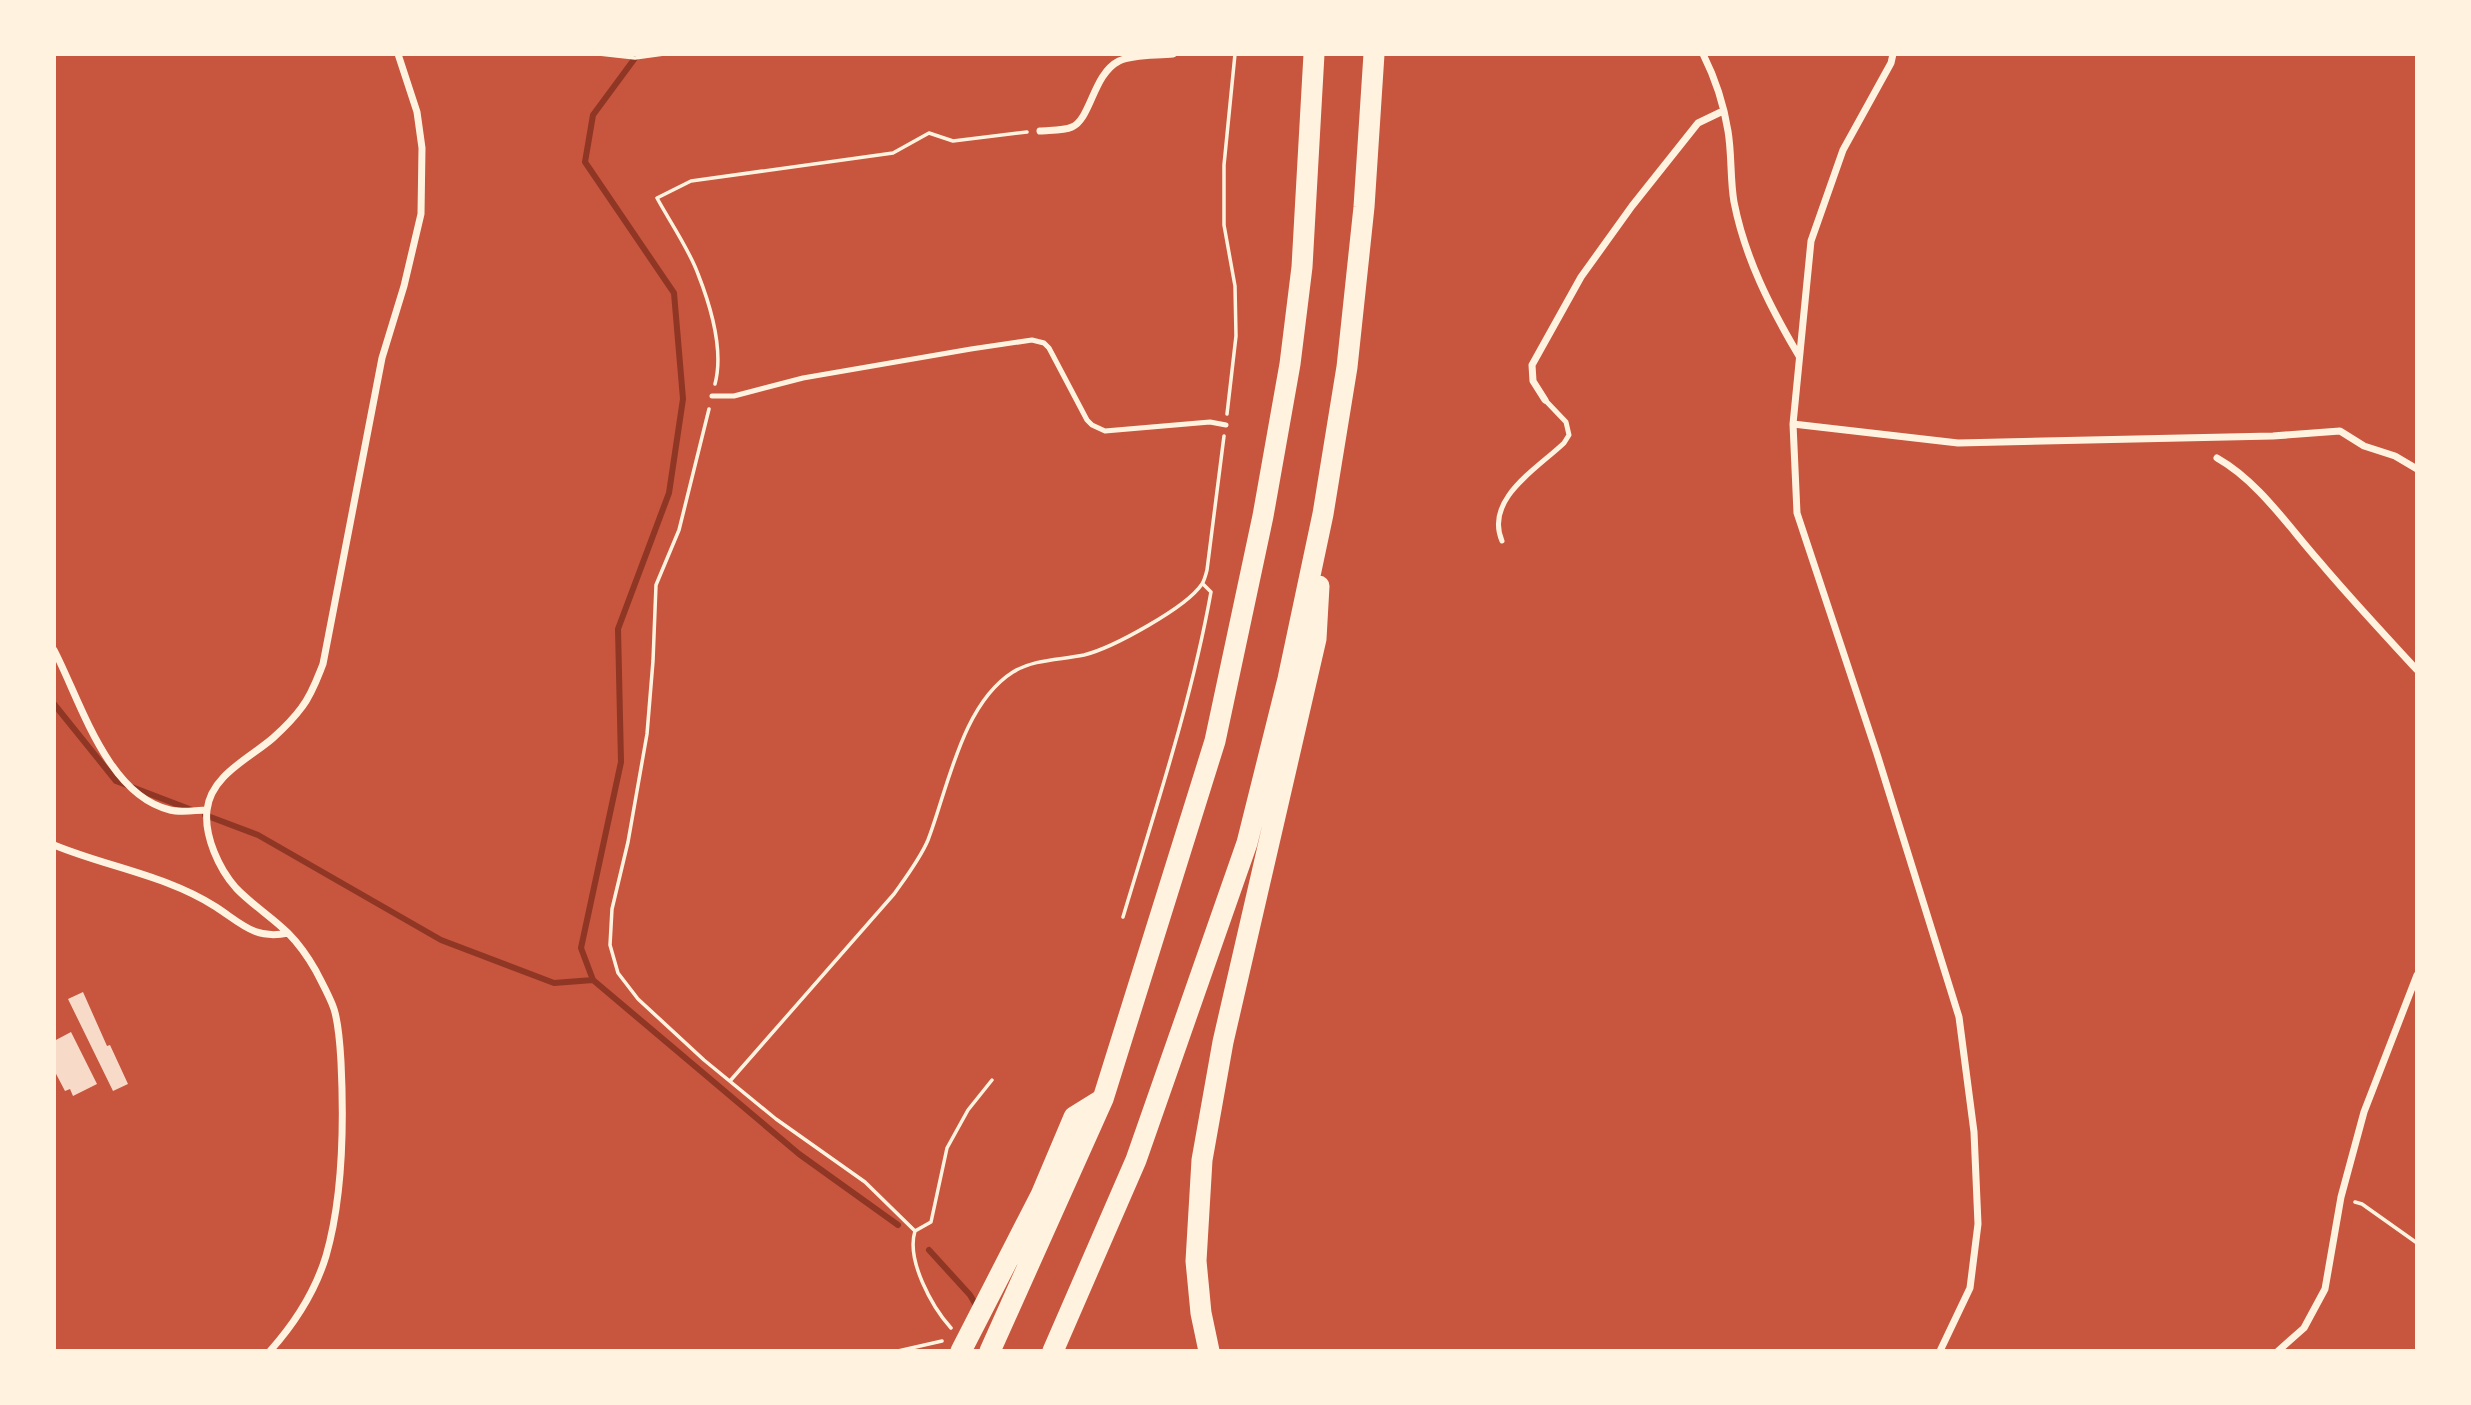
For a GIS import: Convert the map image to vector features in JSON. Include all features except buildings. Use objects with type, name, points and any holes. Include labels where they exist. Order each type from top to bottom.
[{"type":"highway","points":[[990,1351],[1103,1099],[1215,741],[1263,516],[1290,364],[1302,267],[1314,54]]},
{"type":"highway","points":[[1053,1351],[1136,1160],[1247,843],[1288,679],[1323,514],[1348,367],[1364,207],[1374,54]]},
{"type":"highway","points":[[1209,1351],[1201,1313],[1196,1261],[1202,1160],[1223,1042],[1315,639],[1323,514]]},
{"type":"highway","points":[[954,1341],[1041,1195],[1074,1117],[1103,1099]]},
{"type":"street","points":[[270,1351],[298,1317],[325,1258],[334,1222],[342,1137],[340,1044],[335,1010],[316,972],[288,933],[236,887],[219,862],[210,836],[207,810],[213,793],[222,780],[242,760],[273,738],[302,707],[314,689],[323,664],[382,358],[404,286],[421,214],[422,148],[417,112],[398,54]]},
{"type":"street","points":[[1040,131],[1071,128],[1079,122],[1102,77],[1118,62],[1129,58],[1174,54]]},
{"type":"street","points":[[1703,54],[1728,130],[1734,198],[1742,236],[1761,284],[1800,356]]},
{"type":"street","points":[[1893,54],[1843,150],[1811,241],[1793,424],[1797,513],[1877,754],[1959,1017],[1974,1132],[1978,1224],[1970,1288],[1940,1351]]},
{"type":"street","points":[[1545,400],[1533,381],[1532,365],[1581,277],[1632,206],[1698,123],[1723,111]]},
{"type":"street","points":[[1793,424],[1958,443],[2273,436],[2340,430],[2364,446],[2395,456],[2417,469]]},
{"type":"street","points":[[2217,458],[2257,490],[2348,596],[2417,670]]},
{"type":"street","points":[[54,650],[103,755],[126,785],[150,803],[171,811],[207,810]]},
{"type":"street","points":[[54,845],[167,883],[215,906],[240,925],[262,934],[274,936],[288,933]]},
{"type":"street","points":[[2278,1351],[2304,1328],[2325,1289],[2341,1197],[2364,1112],[2417,975]]},
{"type":"lane","points":[[712,396],[734,396],[803,378],[1032,341],[1049,348],[1087,420],[1098,429],[1104,431],[1210,422],[1226,425]]},
{"type":"lane","points":[[1502,541],[1497,526],[1498,518],[1509,494],[1569,436],[1566,422],[1545,400]]},
{"type":"path","points":[[599,54],[635,58],[664,54]]},
{"type":"path","points":[[730,1081],[894,894],[911,870],[927,841],[937,807],[968,731],[980,705],[995,686],[1030,663],[1087,654],[1137,631],[1179,606],[1202,584],[1207,569],[1236,336],[1235,286],[1224,225],[1224,164],[1235,54]]},
{"type":"path","points":[[915,1231],[865,1182],[776,1119],[638,999],[618,973],[610,944],[612,909],[628,842],[647,734],[656,585],[679,530],[720,366],[713,327],[698,273],[657,198],[691,181],[893,153],[929,132],[953,141],[1040,131]]},
{"type":"path","points":[[1123,917],[1168,769],[1205,624],[1211,592],[1202,584]]},
{"type":"path","points":[[898,1351],[954,1341],[928,1296],[911,1244],[915,1231],[931,1222],[947,1148],[968,1110],[992,1080]]},
{"type":"path","points":[[2341,1197],[2362,1204],[2417,1243]]},
{"type":"waterway","points":[[638,54],[593,115],[585,162],[674,293],[683,399],[669,493],[618,629],[621,762],[581,948],[593,980],[799,1154],[898,1225]]},
{"type":"waterway","points":[[54,704],[116,781],[192,810]]},
{"type":"waterway","points":[[205,815],[258,835],[441,940],[554,983],[593,980]]},
{"type":"waterway","points":[[929,1250],[970,1295],[977,1307]]}]
